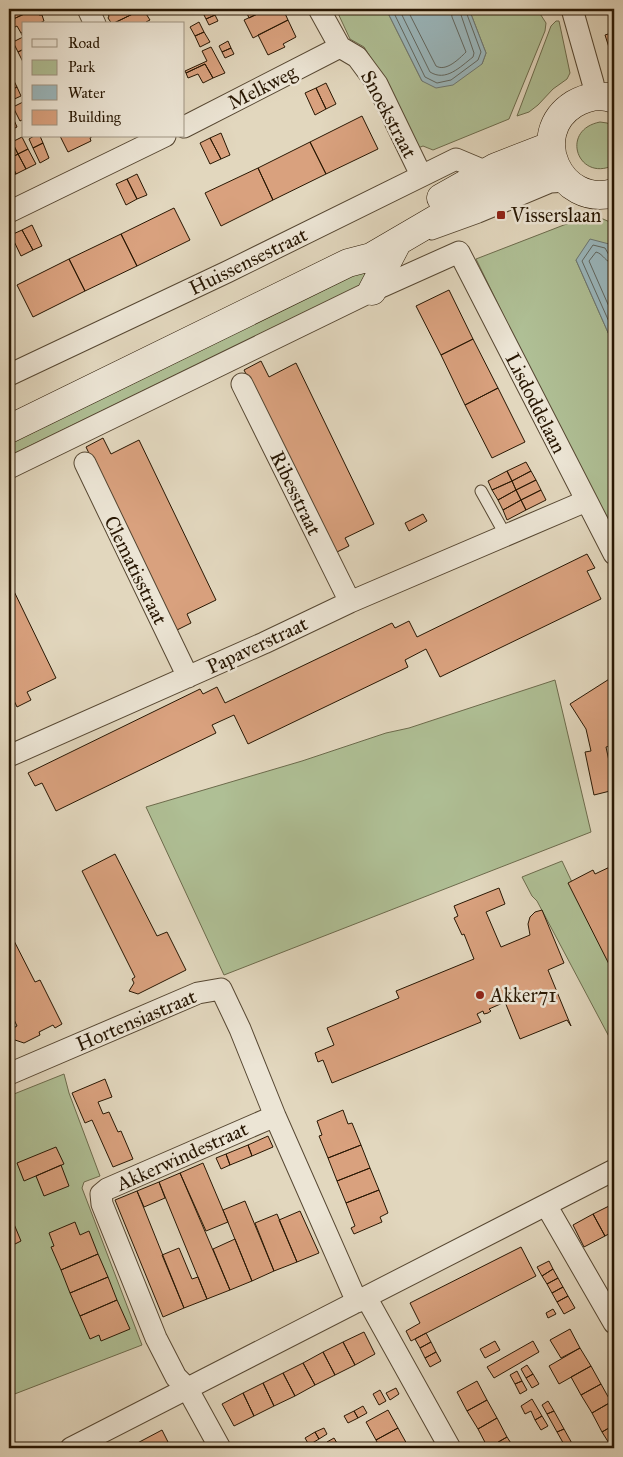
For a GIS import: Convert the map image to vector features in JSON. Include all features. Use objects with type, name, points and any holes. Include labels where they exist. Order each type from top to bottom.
[{"type":"street","points":[[88,9],[94,22]]},
{"type":"street","name":"Snoekstraat","points":[[319,9],[340,47],[357,56],[377,84],[421,176]]},
{"type":"street","points":[[572,9],[593,83],[605,97]]},
{"type":"street","name":"Melkweg","points":[[185,126],[340,47]]},
{"type":"street","points":[[559,167],[552,132],[558,118],[568,108],[581,100],[605,97]]},
{"type":"street","points":[[9,212],[156,138]]},
{"type":"street","points":[[348,264],[368,244],[422,209],[487,172],[536,151],[559,167],[583,192],[595,195],[614,193]]},
{"type":"street","name":"Huissensestraat","points":[[9,375],[225,273],[456,159],[487,172]]},
{"type":"street","points":[[9,429],[348,264],[371,257],[397,244],[460,205],[559,167]]},
{"type":"street","points":[[9,468],[372,290],[397,244]]},
{"type":"street","name":"Lisdoddelaan","points":[[372,290],[459,252],[614,554]]},
{"type":"street","name":"Ribesstraat","points":[[242,384],[350,602]]},
{"type":"street","name":"Clematisstraat","points":[[85,463],[188,677]]},
{"type":"street","name":"Papaverstraat","points":[[9,756],[264,643],[350,602],[586,501]]},
{"type":"street","name":"Hortensiastraat","points":[[9,1074],[198,992],[221,990],[240,1029],[275,1116]]},
{"type":"street","name":"Akkerwindestraat","points":[[188,1388],[176,1377],[156,1338],[102,1204],[101,1194],[107,1189],[275,1116],[361,1300],[450,1448]]},
{"type":"street","points":[[71,1448],[614,1170]]},
{"type":"street","points":[[546,1205],[614,1323]]},
{"type":"street","points":[[188,1388],[220,1448]]},
{"type":"lane","points":[[481,491],[506,536]]},
{"type":"green space","points":[[336,9],[386,9],[422,81],[482,64],[486,53],[469,9],[537,9],[546,23],[545,31],[509,119],[433,150],[423,146],[418,148],[383,77],[364,47],[350,39]]},
{"type":"green space","points":[[556,21],[559,21],[570,73],[567,79],[553,89],[538,105],[529,112],[517,116],[551,26]]},
{"type":"green space","points":[[600,122],[614,126],[614,165],[601,169],[591,167],[583,161],[578,153],[577,144],[580,135],[587,127]]},
{"type":"green space","points":[[603,219],[614,226],[614,257],[609,244],[576,260],[614,346],[614,541],[476,259],[569,223]]},
{"type":"green space","points":[[375,263],[371,280],[9,456],[9,440]]},
{"type":"green space","points":[[555,680],[591,832],[224,975],[146,807],[302,761],[386,733],[409,728]]},
{"type":"green space","points":[[562,861],[614,971],[614,1046],[537,901],[532,896],[522,877]]},
{"type":"green space","points":[[64,1074],[69,1093],[100,1176],[84,1182],[82,1188],[142,1345],[12,1395],[9,1388],[9,1096]]},
{"type":"water","points":[[386,9],[469,9],[486,53],[482,64],[453,85],[436,88],[422,81]]},
{"type":"water","points":[[590,239],[609,244],[614,257],[614,346],[576,260]]},
{"type":"building","points":[[9,9],[35,9],[9,21]]},
{"type":"building","points":[[35,9],[39,15],[42,15],[44,21],[22,22],[21,33],[17,26],[11,29],[9,27],[9,21]]},
{"type":"building","points":[[143,9],[116,22],[111,22],[106,10]]},
{"type":"building","points":[[143,9],[150,20],[146,22],[116,22]]},
{"type":"building","points":[[212,9],[215,15],[206,19],[203,13]]},
{"type":"building","points":[[245,9],[268,9],[249,18]]},
{"type":"building","points":[[268,9],[283,9],[288,20],[253,38],[244,20]]},
{"type":"building","points":[[215,15],[218,21],[209,25],[206,19]]},
{"type":"building","points":[[288,20],[296,37],[283,44],[285,47],[268,55],[258,35]]},
{"type":"building","points":[[199,22],[204,32],[195,36],[190,27]]},
{"type":"building","points":[[204,32],[210,42],[200,47],[195,36]]},
{"type":"building","points":[[614,32],[614,63],[605,35]]},
{"type":"building","points":[[22,38],[22,50],[18,52],[13,42]]},
{"type":"building","points":[[228,41],[231,48],[222,52],[219,46]]},
{"type":"building","points":[[211,47],[225,73],[213,78],[205,64],[186,73],[185,71],[207,61],[202,51]]},
{"type":"building","points":[[231,48],[234,54],[225,58],[222,52]]},
{"type":"building","points":[[22,50],[22,60],[18,52]]},
{"type":"building","points":[[205,64],[213,78],[203,83],[198,74],[188,78],[186,73]]},
{"type":"building","points":[[9,74],[17,87],[9,91]]},
{"type":"building","points":[[326,83],[336,104],[326,109],[316,88]]},
{"type":"building","points":[[17,87],[21,96],[10,101],[9,91]]},
{"type":"building","points":[[316,88],[326,109],[315,115],[305,93]]},
{"type":"building","points":[[22,102],[22,120],[20,121],[13,107]]},
{"type":"building","points":[[9,114],[14,120],[9,122]]},
{"type":"building","points":[[362,116],[378,149],[326,174],[310,142]]},
{"type":"building","points":[[14,120],[17,127],[9,131],[9,122]]},
{"type":"building","points":[[221,133],[230,155],[221,159],[210,138]]},
{"type":"building","points":[[22,137],[28,149],[18,154],[12,142]]},
{"type":"building","points":[[41,138],[43,143],[33,148],[29,139]]},
{"type":"building","points":[[61,138],[90,138],[91,141],[68,152]]},
{"type":"building","points":[[210,138],[221,159],[210,164],[200,143]]},
{"type":"building","points":[[12,142],[18,154],[9,159],[9,143]]},
{"type":"building","points":[[310,142],[326,174],[273,200],[258,168]]},
{"type":"building","points":[[43,143],[49,158],[40,163],[33,148]]},
{"type":"building","points":[[28,149],[36,164],[26,169],[18,154]]},
{"type":"building","points":[[18,154],[26,169],[16,174],[9,159]]},
{"type":"building","points":[[9,160],[16,174],[9,177]]},
{"type":"building","points":[[258,168],[273,200],[221,226],[205,193]]},
{"type":"building","points":[[137,174],[147,195],[137,199],[127,179]]},
{"type":"building","points":[[127,179],[137,199],[126,205],[116,184]]},
{"type":"building","points":[[174,208],[190,240],[137,266],[121,234]]},
{"type":"building","points":[[32,225],[42,246],[33,250],[22,230]]},
{"type":"building","points":[[22,230],[33,250],[21,256],[11,235]]},
{"type":"building","points":[[121,234],[137,266],[85,291],[69,259]]},
{"type":"building","points":[[69,259],[85,291],[33,317],[17,285]]},
{"type":"building","points":[[449,290],[473,339],[441,355],[416,306]]},
{"type":"building","points":[[473,339],[498,388],[465,405],[441,355]]},
{"type":"building","points":[[261,361],[269,377],[296,363],[374,524],[345,538],[349,546],[335,553],[244,370]]},
{"type":"building","points":[[498,388],[525,442],[492,458],[465,405]]},
{"type":"building","points":[[103,438],[111,454],[139,440],[216,600],[187,614],[191,623],[177,630],[96,462],[94,464],[86,447]]},
{"type":"building","points":[[526,462],[531,471],[512,481],[507,471]]},
{"type":"building","points":[[507,471],[512,481],[492,490],[488,481]]},
{"type":"building","points":[[531,471],[536,480],[516,490],[512,481]]},
{"type":"building","points":[[536,480],[541,490],[521,500],[516,490]]},
{"type":"building","points":[[512,481],[516,490],[498,500],[492,490]]},
{"type":"building","points":[[516,490],[521,500],[503,510],[498,500]]},
{"type":"building","points":[[541,490],[546,500],[526,510],[521,500]]},
{"type":"building","points":[[521,500],[526,510],[507,520],[503,510]]},
{"type":"building","points":[[423,514],[427,521],[409,531],[405,523]]},
{"type":"building","points":[[587,554],[595,568],[587,571],[601,599],[440,677],[426,649],[405,660],[408,667],[248,744],[234,715],[212,725],[216,733],[56,811],[42,783],[35,786],[28,773],[200,689],[203,694],[217,687],[225,703],[392,623],[395,628],[409,621],[417,637]]},
{"type":"building","points":[[9,581],[56,678],[27,692],[31,700],[17,707],[9,690]]},
{"type":"building","points":[[614,676],[614,745],[606,747],[612,775],[614,775],[614,790],[594,795],[585,752],[591,751],[586,729],[570,704]]},
{"type":"building","points":[[115,854],[157,936],[167,932],[186,970],[138,994],[129,991],[134,983],[132,979],[135,977],[82,871]]},
{"type":"building","points":[[614,865],[614,974],[568,883],[593,870],[595,874]]},
{"type":"building","points":[[499,888],[505,904],[486,912],[501,947],[530,935],[528,924],[530,917],[535,912],[542,910],[564,963],[548,970],[571,1026],[567,1020],[520,1039],[505,1002],[489,1009],[491,1011],[488,1013],[484,1014],[483,1011],[477,1014],[481,1022],[332,1083],[323,1060],[318,1062],[315,1053],[334,1045],[327,1028],[399,998],[396,991],[474,959],[464,934],[462,935],[454,918],[458,916],[454,906]]},
{"type":"building","points":[[9,931],[35,982],[40,980],[62,1024],[55,1028],[53,1025],[39,1032],[40,1035],[24,1043],[11,1040],[17,1026],[9,1009]]},
{"type":"building","points":[[105,1079],[112,1097],[98,1102],[103,1114],[109,1112],[118,1132],[121,1131],[133,1159],[113,1167],[92,1120],[85,1123],[72,1093]]},
{"type":"building","points":[[343,1110],[348,1124],[352,1123],[361,1145],[328,1158],[319,1136],[322,1135],[317,1121]]},
{"type":"building","points":[[268,1136],[273,1147],[252,1156],[248,1145]]},
{"type":"building","points":[[248,1145],[252,1156],[230,1165],[226,1154]]},
{"type":"building","points":[[361,1145],[370,1168],[337,1181],[328,1158]]},
{"type":"building","points":[[56,1147],[64,1164],[24,1181],[17,1163]]},
{"type":"building","points":[[226,1154],[230,1165],[221,1169],[216,1158]]},
{"type":"building","points":[[203,1163],[228,1222],[206,1231],[180,1173]]},
{"type":"building","points":[[61,1165],[69,1186],[44,1196],[36,1176]]},
{"type":"building","points":[[370,1168],[379,1190],[346,1203],[337,1181]]},
{"type":"building","points":[[180,1173],[230,1290],[207,1299],[159,1182]]},
{"type":"building","points":[[159,1182],[165,1198],[144,1207],[137,1191]]},
{"type":"building","points":[[379,1190],[388,1213],[380,1217],[382,1222],[354,1234],[351,1228],[355,1226],[346,1203]]},
{"type":"building","points":[[137,1191],[184,1308],[163,1317],[115,1200]]},
{"type":"building","points":[[245,1201],[274,1271],[252,1281],[223,1210]]},
{"type":"building","points":[[613,1204],[614,1231],[605,1236],[593,1214]]},
{"type":"building","points":[[300,1211],[319,1253],[297,1262],[279,1220]]},
{"type":"building","points":[[9,1212],[21,1241],[9,1247]]},
{"type":"building","points":[[277,1214],[297,1262],[274,1271],[255,1223]]},
{"type":"building","points":[[593,1214],[605,1236],[584,1247],[573,1225]]},
{"type":"building","points":[[75,1222],[80,1235],[89,1231],[98,1254],[61,1270],[51,1247],[54,1246],[49,1233]]},
{"type":"building","points":[[235,1239],[252,1281],[230,1290],[213,1249]]},
{"type":"building","points":[[521,1247],[536,1276],[411,1341],[406,1331],[420,1323],[410,1303]]},
{"type":"building","points":[[179,1248],[192,1279],[198,1277],[207,1299],[184,1308],[162,1255]]},
{"type":"building","points":[[98,1254],[108,1277],[70,1293],[61,1270]]},
{"type":"building","points":[[549,1261],[553,1269],[542,1276],[537,1267]]},
{"type":"building","points":[[553,1269],[558,1278],[547,1284],[542,1276]]},
{"type":"building","points":[[108,1277],[117,1300],[80,1316],[70,1293]]},
{"type":"building","points":[[558,1278],[563,1287],[552,1293],[547,1284]]},
{"type":"building","points":[[563,1287],[568,1296],[557,1302],[552,1293]]},
{"type":"building","points":[[568,1296],[575,1308],[564,1314],[557,1302]]},
{"type":"building","points":[[117,1300],[130,1329],[101,1341],[99,1335],[90,1339],[80,1316]]},
{"type":"building","points":[[553,1309],[556,1314],[548,1318],[546,1313]]},
{"type":"building","points":[[570,1329],[580,1348],[561,1358],[550,1340]]},
{"type":"building","points":[[364,1332],[375,1354],[355,1365],[343,1342]]},
{"type":"building","points":[[426,1333],[431,1342],[420,1348],[415,1339]]},
{"type":"building","points":[[495,1341],[500,1350],[485,1358],[480,1349]]},
{"type":"building","points":[[533,1341],[539,1352],[494,1378],[487,1367]]},
{"type":"building","points":[[343,1342],[355,1365],[335,1375],[323,1352]]},
{"type":"building","points":[[431,1342],[436,1352],[425,1358],[420,1348]]},
{"type":"building","points":[[580,1348],[591,1366],[559,1384],[549,1366]]},
{"type":"building","points":[[323,1352],[335,1375],[315,1385],[303,1363]]},
{"type":"building","points":[[436,1352],[441,1361],[430,1367],[425,1358]]},
{"type":"building","points":[[303,1363],[315,1385],[295,1396],[283,1373]]},
{"type":"building","points":[[527,1365],[533,1374],[526,1378],[521,1369]]},
{"type":"building","points":[[591,1366],[601,1384],[581,1395],[571,1377]]},
{"type":"building","points":[[517,1371],[522,1381],[515,1384],[510,1375]]},
{"type":"building","points":[[283,1373],[295,1396],[274,1406],[263,1383]]},
{"type":"building","points":[[533,1374],[539,1384],[532,1388],[526,1378]]},
{"type":"building","points":[[477,1381],[487,1400],[467,1411],[457,1392]]},
{"type":"building","points":[[522,1381],[527,1390],[520,1394],[515,1384]]},
{"type":"building","points":[[263,1383],[274,1406],[254,1416],[243,1393]]},
{"type":"building","points":[[601,1384],[611,1402],[592,1413],[581,1395]]},
{"type":"building","points":[[396,1388],[399,1394],[390,1400],[386,1393]]},
{"type":"building","points":[[380,1390],[386,1401],[379,1405],[373,1394]]},
{"type":"building","points":[[243,1393],[254,1416],[234,1426],[222,1404]]},
{"type":"building","points":[[532,1399],[542,1416],[535,1420],[531,1411],[525,1414],[521,1406]]},
{"type":"building","points":[[487,1400],[497,1418],[478,1429],[467,1411]]},
{"type":"building","points":[[548,1401],[554,1411],[547,1414],[542,1405]]},
{"type":"building","points":[[611,1402],[614,1407],[614,1425],[602,1432],[592,1413]]},
{"type":"building","points":[[363,1406],[367,1413],[358,1418],[354,1411]]},
{"type":"building","points":[[388,1410],[398,1428],[376,1440],[366,1422]]},
{"type":"building","points":[[354,1411],[358,1418],[348,1423],[344,1416]]},
{"type":"building","points":[[554,1411],[564,1429],[557,1432],[547,1414]]},
{"type":"building","points":[[542,1416],[548,1426],[541,1430],[535,1420]]},
{"type":"building","points":[[497,1418],[507,1437],[488,1448],[478,1429]]},
{"type":"building","points":[[614,1425],[614,1448],[612,1448],[602,1432]]},
{"type":"building","points":[[324,1428],[327,1434],[319,1439],[315,1432]]},
{"type":"building","points":[[398,1428],[408,1446],[403,1448],[380,1448],[376,1440]]},
{"type":"building","points":[[564,1429],[574,1447],[572,1448],[566,1448],[557,1432]]},
{"type":"building","points":[[162,1430],[171,1448],[128,1448]]},
{"type":"building","points":[[315,1432],[319,1439],[309,1445],[305,1438]]},
{"type":"building","points":[[507,1437],[514,1448],[488,1448]]},
{"type":"building","points":[[334,1438],[340,1448],[331,1448],[327,1442]]},
{"type":"building","points":[[323,1444],[326,1448],[316,1447]]},
{"type":"place","name":"Visserslaan","points":[[501,215]]},
{"type":"place","name":"Akker71","points":[[480,995]]}]
